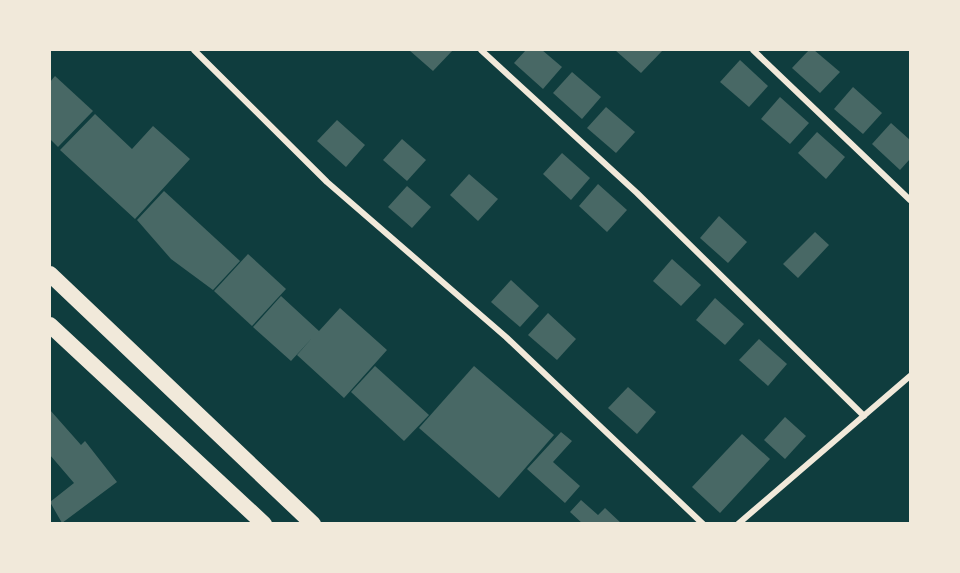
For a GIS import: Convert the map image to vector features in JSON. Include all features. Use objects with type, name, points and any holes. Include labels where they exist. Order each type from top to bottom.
[{"type":"highway","points":[[50,274],[313,524]]},
{"type":"highway","points":[[50,325],[264,524]]},
{"type":"street","points":[[194,50],[327,182],[506,337],[703,524]]},
{"type":"street","points":[[481,50],[637,193],[864,416]]},
{"type":"street","points":[[753,50],[910,200]]},
{"type":"street","points":[[738,524],[910,376]]},
{"type":"building","points":[[409,50],[453,50],[433,71]]},
{"type":"building","points":[[526,50],[542,50],[562,67],[543,89],[514,63]]},
{"type":"building","points":[[615,50],[663,50],[641,73]]},
{"type":"building","points":[[809,50],[814,50],[840,72],[820,93],[792,68]]},
{"type":"building","points":[[740,60],[768,86],[749,107],[720,82]]},
{"type":"building","points":[[572,72],[601,97],[582,119],[553,93]]},
{"type":"building","points":[[55,76],[93,111],[58,147],[50,139],[50,82]]},
{"type":"building","points":[[853,87],[882,113],[863,134],[834,109]]},
{"type":"building","points":[[780,97],[809,123],[790,144],[761,119]]},
{"type":"building","points":[[606,107],[635,132],[616,153],[587,128]]},
{"type":"building","points":[[95,114],[132,149],[153,126],[190,159],[135,219],[60,150]]},
{"type":"building","points":[[337,120],[365,145],[346,167],[317,141]]},
{"type":"building","points":[[891,123],[910,140],[910,159],[900,170],[872,144]]},
{"type":"building","points":[[817,132],[845,157],[826,179],[798,153]]},
{"type":"building","points":[[402,139],[426,160],[407,181],[383,160]]},
{"type":"building","points":[[562,153],[590,178],[571,200],[543,174]]},
{"type":"building","points":[[469,174],[498,199],[478,221],[450,195]]},
{"type":"building","points":[[598,184],[627,210],[607,232],[579,206]]},
{"type":"building","points":[[407,186],[431,207],[412,228],[388,207]]},
{"type":"building","points":[[164,191],[240,261],[213,290],[171,259],[137,220]]},
{"type":"building","points":[[719,216],[747,242],[728,263],[700,238]]},
{"type":"building","points":[[815,232],[829,245],[798,278],[783,264]]},
{"type":"building","points":[[248,254],[286,289],[252,326],[214,291]]},
{"type":"building","points":[[672,259],[701,285],[681,306],[653,281]]},
{"type":"building","points":[[511,280],[539,306],[520,327],[491,302]]},
{"type":"building","points":[[281,296],[319,331],[340,308],[387,350],[344,398],[297,355],[312,338],[291,361],[253,327]]},
{"type":"building","points":[[715,298],[744,324],[725,345],[696,320]]},
{"type":"building","points":[[548,313],[576,339],[557,360],[528,335]]},
{"type":"building","points":[[759,339],[787,364],[768,386],[739,360]]},
{"type":"building","points":[[375,366],[429,415],[404,441],[351,392]]},
{"type":"building","points":[[474,366],[554,435],[499,498],[419,428]]},
{"type":"building","points":[[628,387],[656,412],[637,434],[608,408]]},
{"type":"building","points":[[50,410],[81,445],[85,441],[117,482],[62,523],[50,502],[74,483],[50,455]]},
{"type":"building","points":[[785,417],[806,436],[785,459],[764,440]]},
{"type":"building","points":[[561,432],[572,441],[553,462],[580,486],[565,503],[527,469]]},
{"type":"building","points":[[742,434],[770,459],[720,513],[692,487]]},
{"type":"building","points":[[581,500],[598,515],[605,508],[622,524],[583,524],[570,512]]}]
